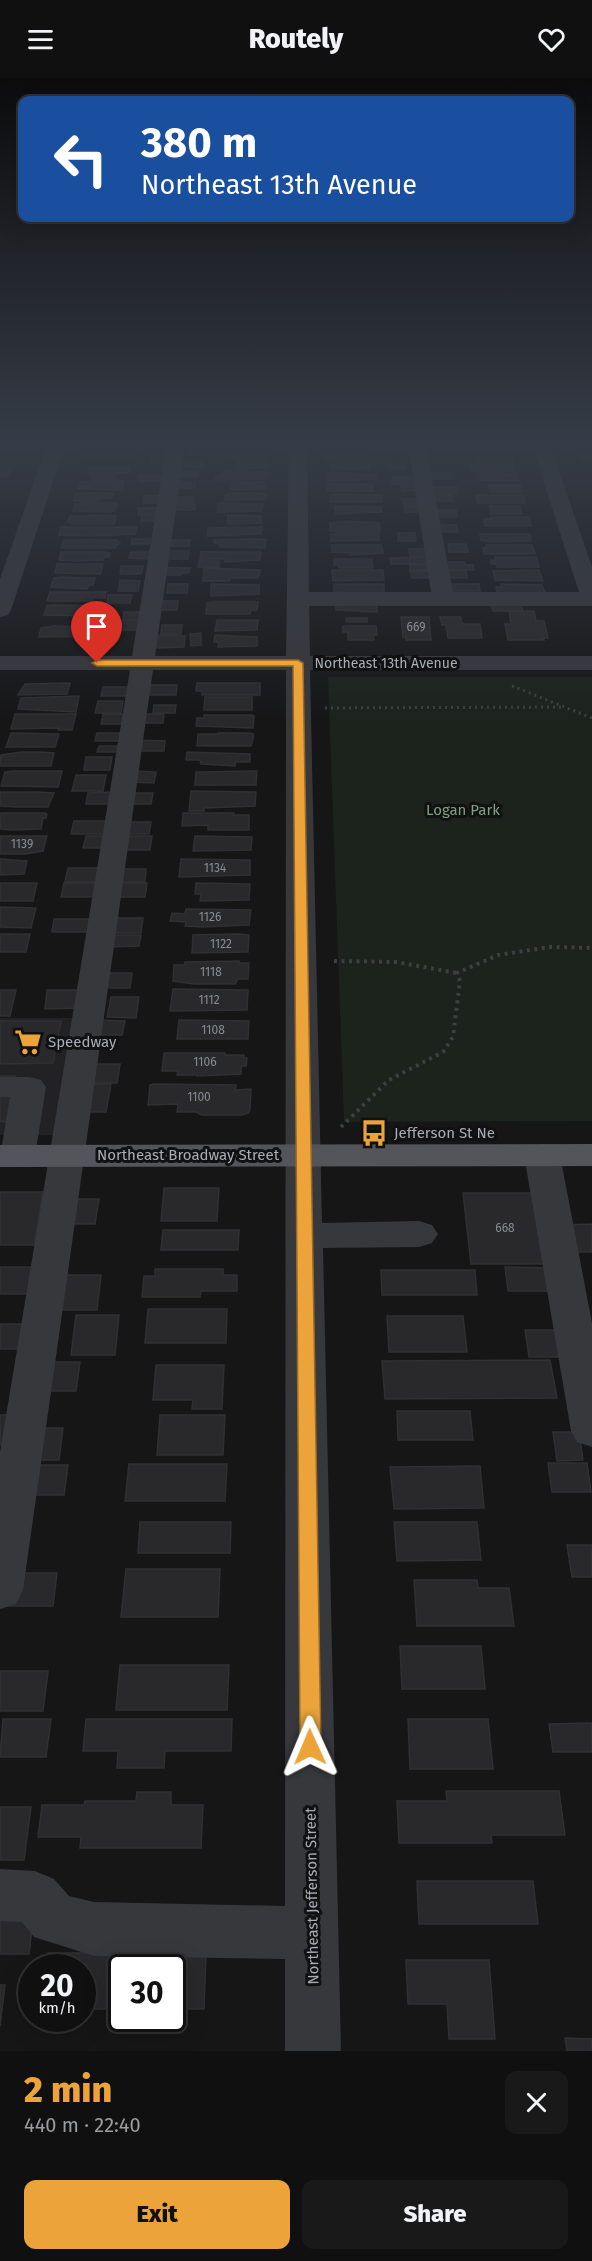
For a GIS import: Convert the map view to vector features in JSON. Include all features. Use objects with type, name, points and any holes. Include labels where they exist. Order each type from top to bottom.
[{"type":"main road","name":"Northeast Broadway Street","points":[[8,1156],[592,1155]]},
{"type":"street","points":[[0,610],[25,537]]},
{"type":"street","points":[[0,1590],[162,537]]},
{"type":"street","name":"Northeast Jefferson Street","points":[[298,537],[313,2051]]},
{"type":"street","points":[[432,537],[443,599]]},
{"type":"street","points":[[298,599],[592,599],[571,537]]},
{"type":"street","name":"Northeast 13th Avenue","points":[[0,663],[592,663]]},
{"type":"street","points":[[0,1087],[29,1087],[8,1156]]},
{"type":"street","points":[[542,1155],[592,1431]]},
{"type":"street","points":[[305,1236],[419,1234]]},
{"type":"street","points":[[0,1895],[35,1897],[53,1918],[94,1929],[312,1933]]},
{"type":"path","points":[[503,683],[592,718]]},
{"type":"path","points":[[325,708],[564,707]]},
{"type":"path","points":[[334,960],[388,960],[424,964],[457,973],[498,956],[550,947],[592,948]]},
{"type":"path","points":[[340,1127],[389,1080],[443,1052],[453,1037],[460,981],[457,973]]},
{"type":"shaded area","points":[[0,1018],[84,1018],[65,1135],[0,1135]]},
{"type":"green space","name":"Logan Park","points":[[328,677],[592,677],[592,1121],[344,1122]]},
{"type":"building","points":[[331,537],[379,537],[379,540],[331,541]]},
{"type":"building","points":[[398,537],[416,537],[416,541],[398,541]]},
{"type":"building","points":[[481,537],[530,537],[531,541],[492,542],[481,540]]},
{"type":"building","points":[[132,539],[150,539],[149,544],[131,544]]},
{"type":"building","points":[[64,540],[117,540],[120,542],[115,548],[61,548]]},
{"type":"building","points":[[172,540],[190,540],[189,546],[171,546]]},
{"type":"building","points":[[214,540],[266,540],[265,548],[220,547],[218,543],[214,543]]},
{"type":"building","points":[[448,544],[466,544],[468,552],[449,552]]},
{"type":"building","points":[[331,545],[381,545],[383,553],[350,555],[350,553],[332,552]]},
{"type":"building","points":[[486,545],[532,545],[535,554],[484,554],[483,548],[487,548]]},
{"type":"building","points":[[409,549],[430,549],[432,557],[410,557]]},
{"type":"building","points":[[166,551],[189,551],[188,559],[165,559]]},
{"type":"building","points":[[61,552],[110,553],[109,557],[104,557],[103,560],[77,561],[59,560]]},
{"type":"building","points":[[131,552],[150,552],[148,559],[129,558]]},
{"type":"building","points":[[201,552],[261,552],[260,560],[225,562],[226,559],[200,559]]},
{"type":"building","points":[[432,557],[433,564],[391,564],[390,558]]},
{"type":"building","points":[[495,557],[536,557],[539,567],[497,567],[496,564],[491,564],[491,560],[496,560]]},
{"type":"building","points":[[334,559],[372,559],[373,568],[339,568],[338,565],[334,565]]},
{"type":"building","points":[[199,561],[219,561],[219,567],[198,567]]},
{"type":"building","points":[[444,562],[464,562],[465,565],[473,565],[474,570],[445,570]]},
{"type":"building","points":[[57,564],[103,564],[101,574],[55,573]]},
{"type":"building","points":[[410,565],[427,565],[428,570],[410,570]]},
{"type":"building","points":[[121,566],[143,566],[141,574],[120,574]]},
{"type":"building","points":[[163,567],[190,568],[189,573],[181,573],[181,575],[162,575]]},
{"type":"building","points":[[204,568],[260,570],[258,578],[203,581]]},
{"type":"building","points":[[332,570],[383,570],[384,580],[333,581]]},
{"type":"building","points":[[446,570],[466,570],[467,578],[447,578]]},
{"type":"building","points":[[539,570],[543,581],[495,580],[493,571]]},
{"type":"building","points":[[410,571],[432,571],[434,578],[412,578]]},
{"type":"building","points":[[54,578],[95,578],[93,585],[89,585],[87,589],[51,587]]},
{"type":"building","points":[[120,580],[140,581],[138,591],[118,591]]},
{"type":"building","points":[[168,584],[188,584],[187,593],[167,593]]},
{"type":"building","points":[[211,584],[259,585],[259,594],[211,596]]},
{"type":"building","points":[[334,584],[384,584],[384,594],[334,592]]},
{"type":"building","points":[[448,584],[479,584],[480,591],[449,591]]},
{"type":"building","points":[[501,584],[542,585],[545,593],[498,594],[496,587],[502,587]]},
{"type":"building","points":[[50,592],[106,592],[105,598],[94,598],[93,601],[47,601]]},
{"type":"building","points":[[108,595],[132,595],[130,603],[107,603]]},
{"type":"building","points":[[158,601],[178,601],[177,610],[156,610]]},
{"type":"building","points":[[520,601],[523,611],[493,611],[491,602]]},
{"type":"building","points":[[258,602],[257,610],[251,610],[250,614],[206,614],[207,603]]},
{"type":"building","points":[[336,603],[377,603],[377,612],[336,610]]},
{"type":"building","points":[[47,606],[99,606],[96,616],[44,615]]},
{"type":"building","points":[[509,611],[534,611],[536,621],[544,621],[548,638],[508,640],[505,624],[511,624]]},
{"type":"building","points":[[124,612],[145,612],[144,620],[123,620]]},
{"type":"building","points":[[401,617],[429,617],[431,640],[406,640],[406,637],[403,637]]},
{"type":"building","points":[[440,617],[461,617],[462,624],[480,624],[482,638],[448,638],[446,625],[442,625]]},
{"type":"building","points":[[346,618],[367,618],[367,622],[346,622]]},
{"type":"building","points":[[110,620],[143,620],[141,630],[108,630]]},
{"type":"building","points":[[217,620],[258,620],[257,630],[215,631]]},
{"type":"building","points":[[162,625],[182,625],[181,634],[161,634]]},
{"type":"building","points":[[343,626],[376,626],[377,635],[373,635],[374,640],[348,640],[348,632],[343,632]]},
{"type":"building","points":[[96,627],[94,636],[39,637],[41,628]]},
{"type":"building","points":[[201,633],[201,645],[191,646],[190,634]]},
{"type":"building","points":[[154,635],[185,636],[184,647],[153,648]]},
{"type":"building","points":[[215,635],[257,637],[257,646],[218,647],[219,642],[214,642]]},
{"type":"building","points":[[70,683],[67,694],[18,695],[25,684]]},
{"type":"building","points":[[197,683],[260,683],[260,695],[202,695],[202,691],[196,691]]},
{"type":"building","points":[[146,685],[177,685],[176,695],[144,695]]},
{"type":"building","points":[[103,687],[131,687],[129,696],[101,696]]},
{"type":"building","points":[[79,696],[76,712],[18,709],[21,698]]},
{"type":"building","points":[[205,697],[252,697],[252,710],[204,710]]},
{"type":"building","points":[[98,701],[123,701],[121,713],[95,713]]},
{"type":"building","points":[[154,705],[176,705],[175,713],[153,713]]},
{"type":"building","points":[[15,714],[76,714],[72,730],[58,730],[59,728],[11,729]]},
{"type":"building","points":[[103,714],[129,714],[127,724],[101,724]]},
{"type":"building","points":[[140,714],[164,714],[163,723],[139,723]]},
{"type":"building","points":[[204,715],[252,715],[254,716],[253,728],[196,726],[197,718],[204,718]]},
{"type":"building","points":[[11,733],[59,734],[55,747],[6,747]]},
{"type":"building","points":[[97,733],[122,733],[121,741],[95,741]]},
{"type":"building","points":[[250,733],[253,734],[253,739],[251,746],[197,746],[198,734]]},
{"type":"building","points":[[137,740],[165,741],[164,751],[135,751]]},
{"type":"building","points":[[99,746],[120,746],[119,752],[97,752]]},
{"type":"building","points":[[21,752],[54,753],[51,766],[0,766],[1,755]]},
{"type":"building","points":[[187,752],[250,754],[250,762],[235,762],[235,766],[201,764],[200,760],[186,760]]},
{"type":"building","points":[[86,757],[112,757],[110,770],[84,770]]},
{"type":"building","points":[[62,771],[58,787],[1,786],[5,772]]},
{"type":"building","points":[[132,771],[156,772],[154,783],[129,782]]},
{"type":"building","points":[[257,771],[256,785],[195,785],[196,772]]},
{"type":"building","points":[[76,775],[106,775],[103,791],[72,791]]},
{"type":"building","points":[[191,791],[256,792],[255,806],[204,808],[204,811],[189,811]]},
{"type":"building","points":[[0,792],[54,793],[48,807],[17,807],[0,806]]},
{"type":"building","points":[[114,792],[112,804],[86,804],[88,793]]},
{"type":"building","points":[[129,793],[153,793],[151,804],[127,804]]},
{"type":"building","points":[[1,813],[47,814],[46,818],[43,818],[41,829],[12,830],[0,829]]},
{"type":"building","points":[[183,813],[249,815],[249,830],[208,830],[208,825],[182,826]]},
{"type":"building","points":[[74,821],[109,821],[107,834],[71,834]]},
{"type":"building","points":[[125,822],[151,822],[149,834],[123,834]]},
{"type":"building","points":[[0,836],[47,836],[43,851],[0,854]]},
{"type":"building","points":[[86,836],[107,836],[105,848],[83,848]]},
{"type":"building","points":[[123,836],[152,836],[150,850],[121,850]]},
{"type":"building","points":[[195,836],[252,837],[251,850],[193,851]]},
{"type":"building","points":[[0,859],[27,861],[24,874],[0,875]]},
{"type":"building","points":[[181,859],[250,860],[250,875],[179,877]]},
{"type":"building","points":[[68,868],[103,868],[101,882],[65,882]]},
{"type":"building","points":[[119,869],[146,869],[145,882],[117,882]]},
{"type":"building","points":[[0,883],[37,883],[33,901],[0,901]]},
{"type":"building","points":[[64,883],[101,883],[99,897],[61,897]]},
{"type":"building","points":[[120,883],[147,883],[145,897],[118,897]]},
{"type":"building","points":[[196,883],[250,884],[249,900],[200,901],[201,894],[195,894]]},
{"type":"building","points":[[0,907],[36,908],[31,928],[0,927]]},
{"type":"building","points":[[186,909],[251,910],[249,925],[202,927],[185,926],[186,922],[170,921],[172,913],[185,914]]},
{"type":"building","points":[[115,918],[143,918],[141,933],[113,933]]},
{"type":"building","points":[[54,919],[94,919],[92,932],[52,932]]},
{"type":"building","points":[[0,934],[30,934],[26,952],[0,952]]},
{"type":"building","points":[[112,935],[141,935],[139,946],[110,947]]},
{"type":"building","points":[[193,935],[249,935],[248,952],[192,953]]},
{"type":"building","points":[[239,961],[239,963],[249,963],[248,979],[238,979],[235,984],[194,984],[173,981],[174,965],[184,965],[185,962]]},
{"type":"building","points":[[103,973],[132,973],[130,988],[100,988]]},
{"type":"building","points":[[173,989],[248,990],[247,1010],[170,1011]]},
{"type":"building","points":[[0,990],[16,990],[10,1016],[0,1016]]},
{"type":"building","points":[[47,990],[84,990],[81,1008],[45,1009]]},
{"type":"building","points":[[111,997],[139,997],[136,1018],[107,1017]]},
{"type":"building","points":[[96,1020],[125,1021],[122,1035],[93,1035]]},
{"type":"building","points":[[179,1020],[249,1021],[248,1039],[177,1039]]},
{"type":"building","name":"Speedway","points":[[0,1021],[61,1021],[53,1063],[0,1064]]},
{"type":"building","points":[[164,1053],[225,1053],[225,1055],[244,1055],[244,1058],[247,1058],[246,1066],[241,1066],[241,1074],[177,1075],[178,1071],[162,1071]]},
{"type":"building","points":[[89,1064],[120,1064],[117,1083],[86,1083]]},
{"type":"building","name":"Speedway","points":[[0,1076],[15,1076],[6,1122],[0,1121]]},
{"type":"building","points":[[85,1084],[111,1084],[106,1112],[80,1112]]},
{"type":"building","points":[[150,1085],[236,1085],[235,1090],[251,1089],[250,1110],[242,1115],[202,1115],[196,1112],[177,1112],[178,1104],[148,1105]]},
{"type":"building","points":[[164,1188],[219,1188],[217,1221],[161,1221]]},
{"type":"building","points":[[0,1192],[43,1192],[34,1245],[0,1245]]},
{"type":"building","points":[[463,1193],[538,1193],[549,1264],[471,1264]]},
{"type":"building","points":[[67,1199],[99,1199],[95,1224],[63,1224]]},
{"type":"building","points":[[592,1224],[592,1252],[565,1252],[561,1225]]},
{"type":"building","points":[[163,1230],[239,1230],[238,1250],[161,1250]]},
{"type":"building","points":[[0,1267],[33,1267],[28,1294],[0,1294]]},
{"type":"building","points":[[505,1267],[550,1268],[553,1291],[508,1291]]},
{"type":"building","points":[[155,1269],[223,1269],[223,1275],[237,1275],[237,1291],[201,1291],[200,1297],[142,1297],[144,1276],[155,1276]]},
{"type":"building","points":[[381,1270],[475,1270],[477,1295],[382,1295]]},
{"type":"building","points":[[67,1275],[101,1275],[97,1310],[62,1310]]},
{"type":"building","points":[[148,1309],[227,1309],[226,1343],[145,1343]]},
{"type":"building","points":[[76,1315],[119,1315],[115,1355],[71,1355]]},
{"type":"building","points":[[387,1316],[463,1316],[467,1352],[389,1352]]},
{"type":"building","points":[[0,1324],[25,1324],[20,1349],[0,1349]]},
{"type":"building","points":[[525,1330],[561,1330],[567,1357],[529,1357]]},
{"type":"building","points":[[550,1360],[557,1398],[385,1399],[382,1361]]},
{"type":"building","points":[[41,1362],[80,1362],[76,1391],[37,1391]]},
{"type":"building","points":[[156,1365],[224,1365],[222,1409],[192,1409],[193,1400],[153,1400]]},
{"type":"building","points":[[397,1411],[470,1411],[473,1440],[398,1440]]},
{"type":"building","points":[[0,1415],[7,1415],[2,1445],[0,1445]]},
{"type":"building","points":[[160,1415],[225,1415],[223,1455],[157,1455]]},
{"type":"building","points":[[31,1428],[63,1428],[59,1460],[26,1460]]},
{"type":"building","points":[[553,1432],[579,1432],[583,1460],[557,1461]]},
{"type":"building","points":[[548,1463],[587,1463],[591,1492],[552,1492]]},
{"type":"building","points":[[129,1464],[227,1464],[225,1501],[125,1501]]},
{"type":"building","points":[[26,1465],[68,1465],[64,1495],[21,1495]]},
{"type":"building","points":[[480,1466],[484,1508],[394,1509],[390,1467]]},
{"type":"building","points":[[140,1522],[231,1522],[230,1553],[138,1553]]},
{"type":"building","points":[[394,1522],[477,1522],[481,1560],[397,1561]]},
{"type":"building","points":[[567,1545],[592,1545],[592,1577],[572,1577]]},
{"type":"building","points":[[126,1569],[220,1569],[218,1617],[121,1617]]},
{"type":"building","points":[[10,1573],[57,1573],[53,1606],[5,1606]]},
{"type":"building","points":[[414,1580],[477,1580],[478,1588],[509,1588],[514,1626],[417,1626]]},
{"type":"building","points":[[400,1646],[481,1646],[485,1689],[402,1689]]},
{"type":"building","points":[[120,1665],[229,1665],[227,1710],[116,1710]]},
{"type":"building","points":[[0,1671],[48,1671],[43,1711],[0,1711]]},
{"type":"building","points":[[3,1719],[51,1719],[46,1757],[0,1757]]},
{"type":"building","points":[[86,1719],[232,1719],[231,1751],[165,1751],[164,1768],[117,1768],[118,1751],[83,1751]]},
{"type":"building","points":[[408,1719],[488,1719],[493,1769],[410,1769]]},
{"type":"building","points":[[592,1723],[592,1752],[553,1752],[549,1724]]},
{"type":"building","points":[[446,1791],[559,1791],[565,1835],[491,1835],[492,1843],[399,1843],[397,1801],[447,1801]]},
{"type":"building","points":[[137,1792],[171,1792],[171,1805],[203,1805],[201,1848],[80,1848],[81,1837],[38,1837],[42,1805],[84,1805],[85,1801],[136,1801]]},
{"type":"building","points":[[0,1807],[31,1807],[24,1860],[0,1860]]},
{"type":"building","points":[[417,1881],[533,1881],[538,1924],[419,1924]]},
{"type":"building","points":[[0,1919],[33,1919],[29,1954],[0,1954]]},
{"type":"building","points":[[206,1953],[204,2009],[186,2009],[186,1954],[108,1954],[108,2009],[96,2009],[96,1954],[48,1954]]},
{"type":"building","points":[[406,1960],[489,1960],[495,2039],[449,2039],[447,2004],[408,2004]]},
{"type":"building","points":[[0,1985],[5,1985],[0,2026]]},
{"type":"building","points":[[565,2038],[592,2039],[592,2051],[567,2051]]},
{"type":"place","name":"Speedway","points":[[28,1042]]},
{"type":"place","name":"Jefferson St Ne","points":[[374,1133]]},
{"type":"route","points":[[97,663],[298,663],[310,1747]]}]
